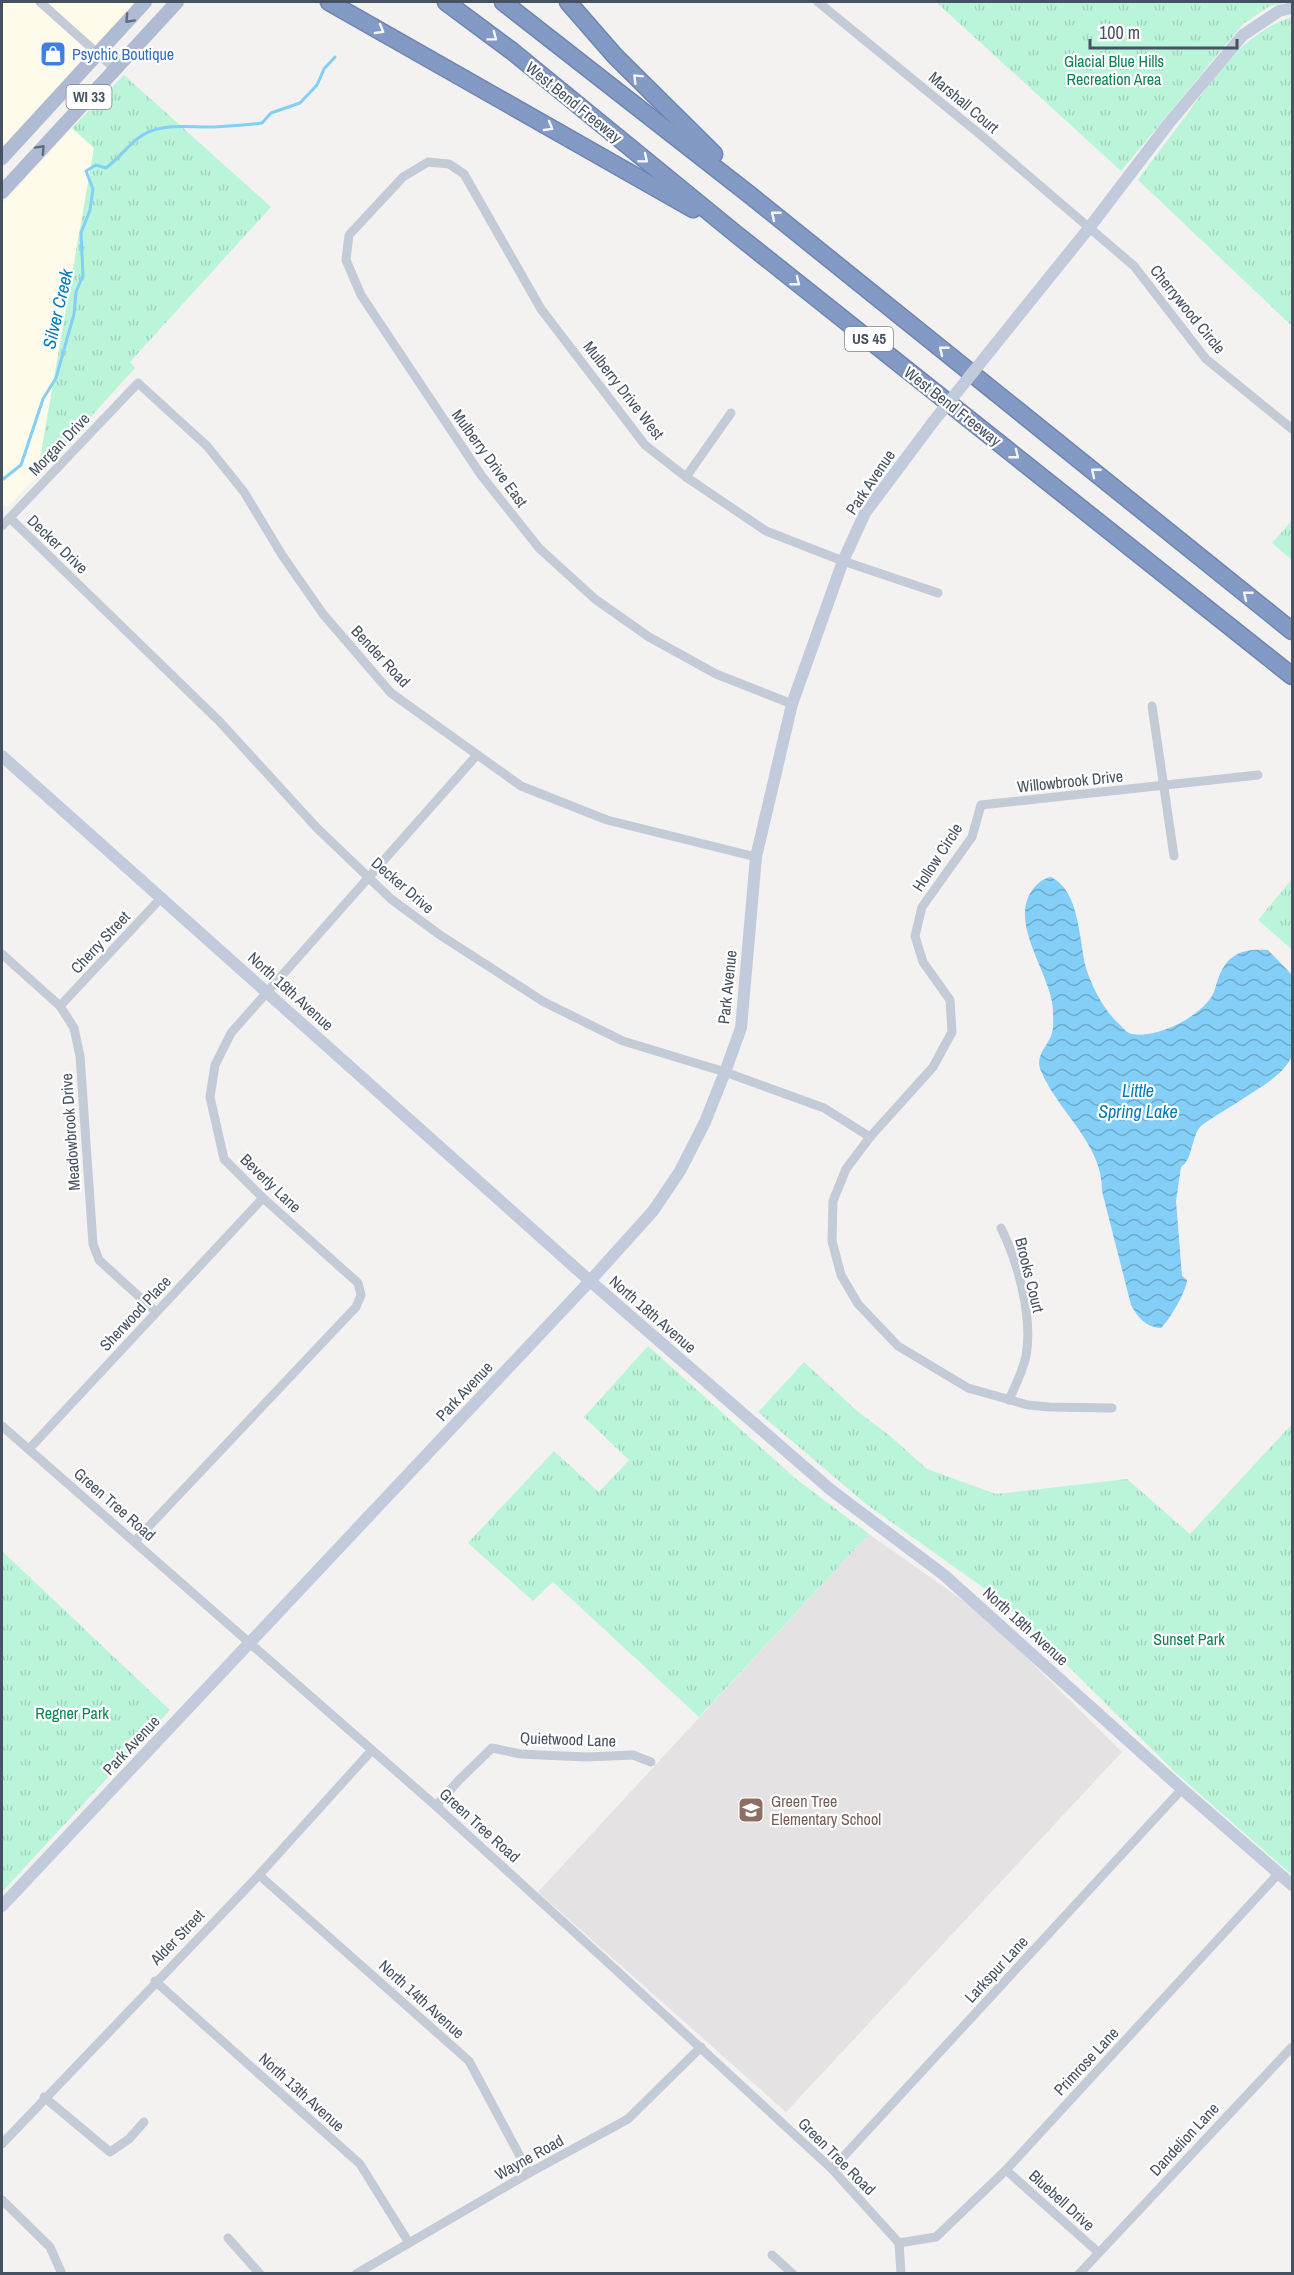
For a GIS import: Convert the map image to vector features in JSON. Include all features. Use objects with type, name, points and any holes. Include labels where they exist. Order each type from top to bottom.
[{"type":"highway","points":[[329,2],[736,234]]},
{"type":"highway","name":"West Bend Freeway","points":[[446,2],[521,58],[736,234],[1293,676]]},
{"type":"highway","name":"US 45","points":[[503,2],[750,195],[1293,631]]},
{"type":"highway","points":[[568,2],[615,56],[727,167],[750,195]]},
{"type":"main road","name":"WI 33","points":[[2,158],[145,2]]},
{"type":"main road","name":"WI 33","points":[[2,192],[177,2]]},
{"type":"street","points":[[40,2],[115,69]]},
{"type":"street","name":"Marshall Court","points":[[818,2],[982,136],[1089,228]]},
{"type":"street","name":"Park Avenue","points":[[2,1906],[590,1281],[653,1210],[680,1171],[705,1122],[741,1028],[756,857],[792,704],[843,561],[865,513],[933,422],[1089,228],[1169,123],[1243,35],[1279,11],[1293,8]]},
{"type":"street","name":"Mulberry Drive East","points":[[449,164],[428,162],[403,177],[349,235],[346,260],[361,295],[481,475],[539,548],[595,599],[649,637],[716,674],[792,704]]},
{"type":"street","name":"Mulberry Drive West","points":[[449,164],[464,174],[541,309],[645,445],[686,477],[766,531],[843,561],[938,593]]},
{"type":"street","name":"Cherrywood Circle","points":[[1089,228],[1134,266],[1206,359],[1293,429]]},
{"type":"street","name":"Morgan Drive","points":[[2,526],[138,383]]},
{"type":"street","name":"Bender Road","points":[[138,383],[207,446],[244,492],[282,555],[323,614],[391,693],[521,786],[607,820],[756,857]]},
{"type":"street","points":[[686,477],[731,413]]},
{"type":"street","name":"Decker Drive","points":[[10,518],[220,722],[316,826],[392,898],[440,935],[544,1002],[623,1041],[725,1072],[824,1108],[870,1137]]},
{"type":"street","points":[[1152,706],[1174,856]]},
{"type":"street","name":"North 18th Avenue","points":[[2,756],[590,1281],[831,1490],[944,1575],[1182,1790],[1293,1886]]},
{"type":"street","name":"Beverly Lane","points":[[135,1541],[356,1307],[361,1295],[358,1283],[263,1198],[224,1159],[210,1097],[215,1065],[231,1033],[476,756]]},
{"type":"street","name":"Willowbrook Drive","points":[[981,805],[1258,775]]},
{"type":"street","name":"Hollow Circle","points":[[981,805],[972,837],[922,907],[915,936],[923,962],[950,999],[952,1032],[933,1067],[870,1137],[846,1168],[833,1201],[832,1241],[841,1275],[858,1304],[898,1346],[968,1388],[1009,1400],[1049,1407],[1112,1408]]},
{"type":"street","name":"Cherry Street","points":[[60,1006],[161,898]]},
{"type":"street","name":"Meadowbrook Drive","points":[[2,954],[60,1006],[74,1028],[80,1056],[93,1244],[99,1260],[156,1312]]},
{"type":"street","name":"Sherwood Place","points":[[29,1449],[263,1198]]},
{"type":"street","name":"Brooks Court","points":[[1001,1228],[1010,1246],[1027,1316],[1026,1356],[1009,1400]]},
{"type":"street","name":"Green Tree Road","points":[[2,1426],[436,1806],[701,2047],[832,2169],[899,2242]]},
{"type":"street","name":"Quietwood Lane","points":[[436,1806],[492,1748],[522,1754],[587,1758],[633,1755],[651,1762]]},
{"type":"street","name":"Alder Street","points":[[2,2144],[155,1981],[260,1875],[372,1750]]},
{"type":"street","name":"Larkspur Lane","points":[[832,2169],[1182,1790]]},
{"type":"street","name":"Primrose Lane","points":[[899,2242],[936,2237],[1006,2170],[1279,1874]]},
{"type":"street","name":"North 14th Avenue","points":[[260,1875],[469,2061],[529,2173]]},
{"type":"street","name":"North 13th Avenue","points":[[155,1981],[360,2164],[409,2243]]},
{"type":"street","name":"Wayne Road","points":[[356,2274],[529,2173],[628,2119],[701,2047]]},
{"type":"street","name":"Dandelion Lane","points":[[1079,2274],[1293,2047]]},
{"type":"street","points":[[44,2097],[110,2152],[129,2139],[144,2121]]},
{"type":"street","name":"Bluebell Drive","points":[[1006,2170],[1098,2252]]},
{"type":"street","points":[[2,2200],[50,2247],[62,2274]]},
{"type":"street","points":[[228,2238],[260,2274]]},
{"type":"street","points":[[899,2242],[901,2274]]},
{"type":"street","points":[[772,2255],[793,2274]]},
{"type":"shaded area","points":[[2,2],[140,2],[2,151]]},
{"type":"shaded area","points":[[72,128],[94,148],[37,476],[8,507],[2,505],[2,204]]},
{"type":"shaded area","points":[[869,1534],[968,1604],[1015,1646],[1122,1752],[786,2112],[538,1892]]},
{"type":"green space","name":"Glacial Blue Hills Recreation Area","points":[[936,2],[1287,2],[1268,7],[1243,24],[1121,171]]},
{"type":"green space","name":"Glacial Blue Hills Recreation Area","points":[[1292,17],[1292,326],[1138,180],[1209,84],[1233,56],[1260,33]]},
{"type":"green space","points":[[124,75],[271,207],[130,362],[135,368],[37,476],[94,148],[72,128]]},
{"type":"green space","points":[[1292,520],[1292,560],[1272,543]]},
{"type":"green space","points":[[1292,879],[1292,950],[1258,920]]},
{"type":"green space","points":[[648,1346],[796,1479],[869,1534],[699,1717],[553,1582],[533,1601],[468,1543],[554,1451],[599,1492],[629,1460],[584,1417]]},
{"type":"green space","name":"Sunset Park","points":[[804,1362],[857,1411],[890,1436],[927,1469],[996,1494],[1127,1479],[1190,1534],[1292,1424],[1292,1875],[1176,1773],[1002,1601],[866,1504],[758,1412]]},
{"type":"green space","name":"Regner Park","points":[[2,1551],[170,1710],[2,1892]]},
{"type":"water","name":"Little Spring Lake","points":[[1051,877],[1061,884],[1073,905],[1086,968],[1095,990],[1113,1018],[1130,1033],[1142,1035],[1153,1033],[1188,1019],[1206,1004],[1212,996],[1222,970],[1237,954],[1250,950],[1268,950],[1292,975],[1291,1058],[1274,1078],[1200,1127],[1188,1159],[1181,1167],[1176,1201],[1182,1276],[1187,1280],[1177,1305],[1161,1328],[1143,1321],[1131,1305],[1095,1158],[1088,1143],[1049,1086],[1039,1065],[1040,1056],[1053,1031],[1053,1011],[1051,997],[1033,949],[1025,917],[1026,902],[1033,889],[1041,881]]},
{"type":"waterway","name":"Silver Creek","points":[[2,480],[21,465],[43,399],[56,378],[74,314],[76,292],[83,275],[81,233],[90,210],[93,189],[86,171],[96,165],[106,168],[137,139],[155,130],[262,123],[271,113],[300,103],[317,85],[324,69],[335,57]]},
{"type":"place","name":"Psychic Boutique","points":[[53,54]]},
{"type":"place","name":"Green Tree Elementary School","points":[[751,1810]]}]
